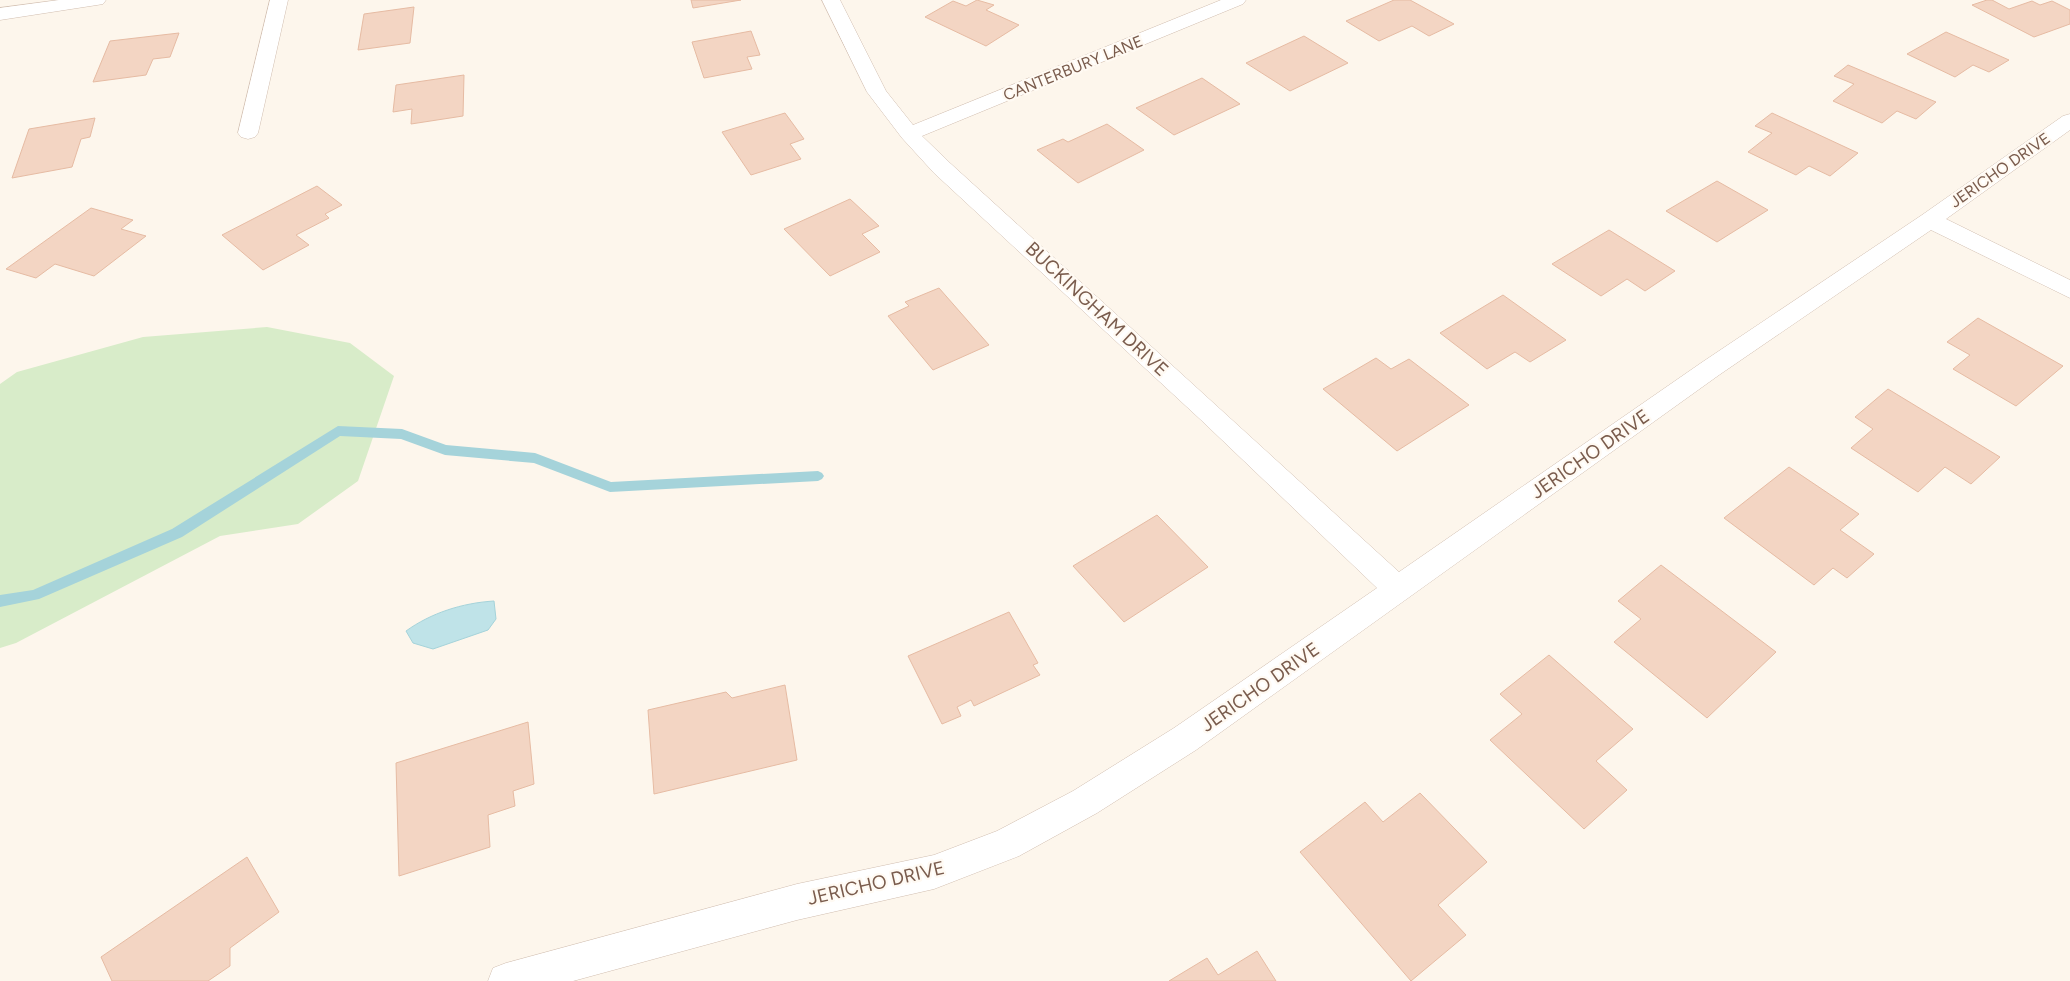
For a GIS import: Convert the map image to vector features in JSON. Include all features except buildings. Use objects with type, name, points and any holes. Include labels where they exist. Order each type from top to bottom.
[{"type":"street","points":[[0,14],[97,0]]},
{"type":"street","points":[[248,132],[279,0]]},
{"type":"street","name":"BUCKINGHAM DRIVE","points":[[831,0],[877,92],[909,134],[942,168],[1127,336],[1398,590]]},
{"type":"street","name":"CANTERBURY LANE","points":[[909,134],[1237,0]]},
{"type":"street","name":"JERICHO DRIVE","points":[[506,981],[797,902],[934,872],[1007,844],[1086,802],[1185,739],[1710,368],[1930,220],[2070,120]]},
{"type":"street","name":"JERICHO DRIVE","points":[[1930,220],[2070,290]]},
{"type":"green space","points":[[267,327],[350,343],[394,376],[358,481],[298,524],[220,536],[16,643],[0,648],[0,384],[17,372],[143,337]]},
{"type":"water","points":[[494,601],[496,619],[488,630],[433,649],[413,643],[406,631],[426,619],[447,610],[470,604]]},
{"type":"waterway","points":[[0,601],[34,595],[177,533],[338,431],[402,434],[445,450],[535,458],[610,487],[818,476]]}]
